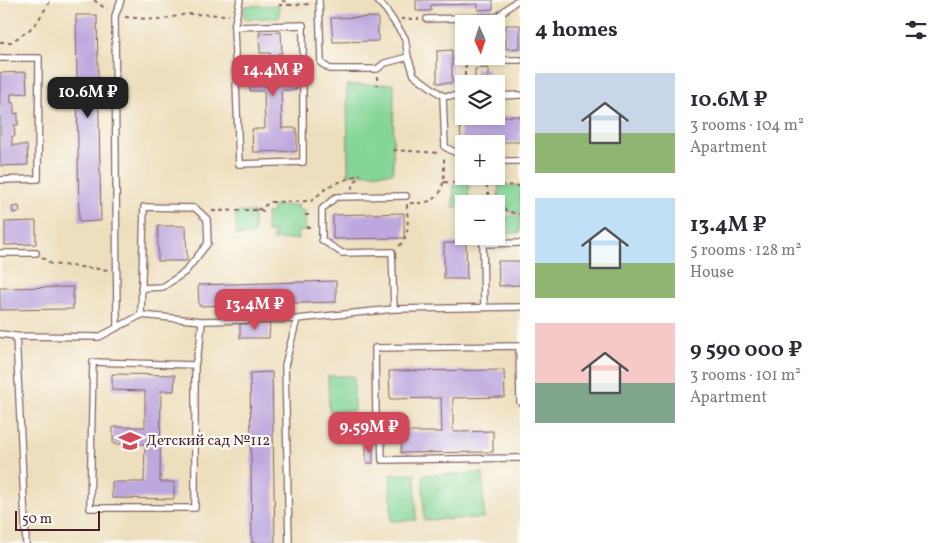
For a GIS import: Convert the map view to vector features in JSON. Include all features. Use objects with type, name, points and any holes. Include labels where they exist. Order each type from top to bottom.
[{"type":"lane","points":[[117,327],[114,16],[121,0]]},
{"type":"lane","points":[[234,27],[303,25],[303,162],[239,164],[234,27],[240,0]]},
{"type":"lane","points":[[377,0],[405,38],[408,57],[414,75],[443,96],[455,96]]},
{"type":"lane","points":[[500,15],[517,1]]},
{"type":"lane","points":[[319,2],[321,63],[330,69],[377,69],[385,63],[408,57]]},
{"type":"lane","points":[[426,19],[455,18]]},
{"type":"lane","points":[[0,58],[39,58],[38,179],[0,180]]},
{"type":"lane","points":[[505,60],[520,60]]},
{"type":"lane","points":[[505,96],[520,95]]},
{"type":"lane","points":[[443,96],[445,147],[455,152]]},
{"type":"lane","points":[[505,161],[520,161]]},
{"type":"lane","points":[[394,309],[392,252],[342,253],[322,240],[322,209],[336,197],[406,196]]},
{"type":"lane","points":[[140,314],[144,208],[195,208],[207,219],[208,243],[185,272],[163,287],[142,288]]},
{"type":"lane","points":[[484,307],[483,244],[520,243]]},
{"type":"lane","points":[[0,253],[36,253]]},
{"type":"lane","points":[[0,334],[16,336],[99,337],[140,314],[202,321],[297,319],[394,309],[520,307]]},
{"type":"lane","points":[[289,543],[286,365],[297,319]]},
{"type":"lane","points":[[195,365],[93,362],[90,508],[195,508],[195,365],[202,321]]},
{"type":"lane","points":[[16,336],[26,543]]},
{"type":"lane","points":[[520,402],[520,346],[375,348],[376,416],[381,429],[382,460],[520,458]]},
{"type":"path","points":[[0,42],[11,42],[28,31],[37,22],[51,0]]},
{"type":"path","points":[[282,0],[290,5]]},
{"type":"path","points":[[279,5],[319,2]]},
{"type":"path","points":[[147,19],[158,20],[187,14],[236,16]]},
{"type":"path","points":[[392,19],[426,19]]},
{"type":"path","points":[[393,150],[444,154],[444,182],[440,195],[429,202],[417,204]]},
{"type":"path","points":[[258,210],[271,202],[311,201],[329,186],[360,174],[346,197]]},
{"type":"path","points":[[444,182],[455,183]]},
{"type":"path","points":[[503,185],[520,186]]},
{"type":"path","points":[[392,252],[403,242],[408,232],[406,196]]},
{"type":"path","points":[[226,211],[261,210],[266,213]]},
{"type":"path","points":[[505,210],[520,214]]},
{"type":"path","points":[[36,253],[51,264],[117,270]]},
{"type":"green space","points":[[279,5],[279,18],[244,19],[244,6]]},
{"type":"green space","points":[[394,84],[393,173],[348,174],[347,85]]},
{"type":"green space","points":[[454,183],[455,185],[469,185],[468,195],[455,195],[455,207],[453,207]]},
{"type":"green space","points":[[499,185],[520,186],[520,214],[505,210],[505,195],[498,195]]},
{"type":"green space","points":[[298,205],[299,211],[305,211],[306,231],[298,231],[298,239],[273,240],[273,232],[267,232],[266,213],[273,212],[273,206]]},
{"type":"green space","points":[[236,212],[254,212],[254,235],[236,235]]},
{"type":"green space","points":[[505,216],[520,216],[520,233],[505,233]]},
{"type":"green space","points":[[328,376],[354,376],[354,411],[329,411]]},
{"type":"green space","points":[[483,473],[484,518],[424,520],[423,475]]},
{"type":"green space","points":[[415,474],[416,520],[391,521],[390,475]]},
{"type":"building","points":[[416,0],[493,0],[493,9],[478,10],[478,4],[431,5],[431,11],[416,11]]},
{"type":"building","points":[[76,15],[97,15],[101,221],[79,222]]},
{"type":"building","points":[[378,17],[378,41],[333,42],[331,18]]},
{"type":"building","points":[[506,25],[520,25],[520,48],[506,49]]},
{"type":"building","points":[[281,32],[282,53],[278,53],[278,64],[296,64],[296,90],[281,90],[282,128],[297,128],[297,151],[253,152],[252,129],[265,129],[264,91],[250,91],[249,65],[270,65],[270,53],[260,53],[259,33]]},
{"type":"building","points":[[452,50],[452,83],[437,83],[437,51]]},
{"type":"building","points":[[488,68],[488,75],[475,75],[475,69]]},
{"type":"building","points":[[26,72],[27,93],[11,94],[11,103],[14,103],[14,114],[18,113],[18,125],[14,125],[15,136],[12,136],[12,145],[27,145],[28,165],[0,166],[0,73]]},
{"type":"building","points":[[505,116],[520,116],[520,142],[505,142],[505,135],[461,135],[460,125],[505,125]]},
{"type":"building","points":[[19,206],[20,212],[13,213],[12,207]]},
{"type":"building","points":[[404,213],[404,238],[333,239],[333,215]]},
{"type":"building","points":[[36,221],[36,244],[5,245],[5,222]]},
{"type":"building","points":[[158,226],[186,226],[187,261],[158,261]]},
{"type":"building","points":[[444,243],[466,245],[467,279],[444,279]]},
{"type":"building","points":[[498,261],[520,261],[520,285],[499,286]]},
{"type":"building","points":[[336,281],[336,302],[199,306],[198,285]]},
{"type":"building","points":[[73,287],[73,309],[0,310],[0,288]]},
{"type":"building","points":[[240,324],[270,324],[269,338],[240,338]]},
{"type":"building","points":[[504,370],[505,397],[453,398],[453,432],[493,431],[493,452],[401,453],[401,432],[442,432],[441,398],[390,399],[389,371]]},
{"type":"building","points":[[272,372],[275,543],[252,543],[250,373]]},
{"type":"building","points":[[112,374],[175,375],[174,391],[161,391],[160,482],[174,482],[174,499],[112,498],[112,482],[144,482],[145,444],[113,444],[113,427],[145,427],[145,391],[112,390]]},
{"type":"building","points":[[366,446],[373,446],[373,463],[366,463]]},
{"type":"place","name":"Детский сад №112","points":[[130,441]]}]
